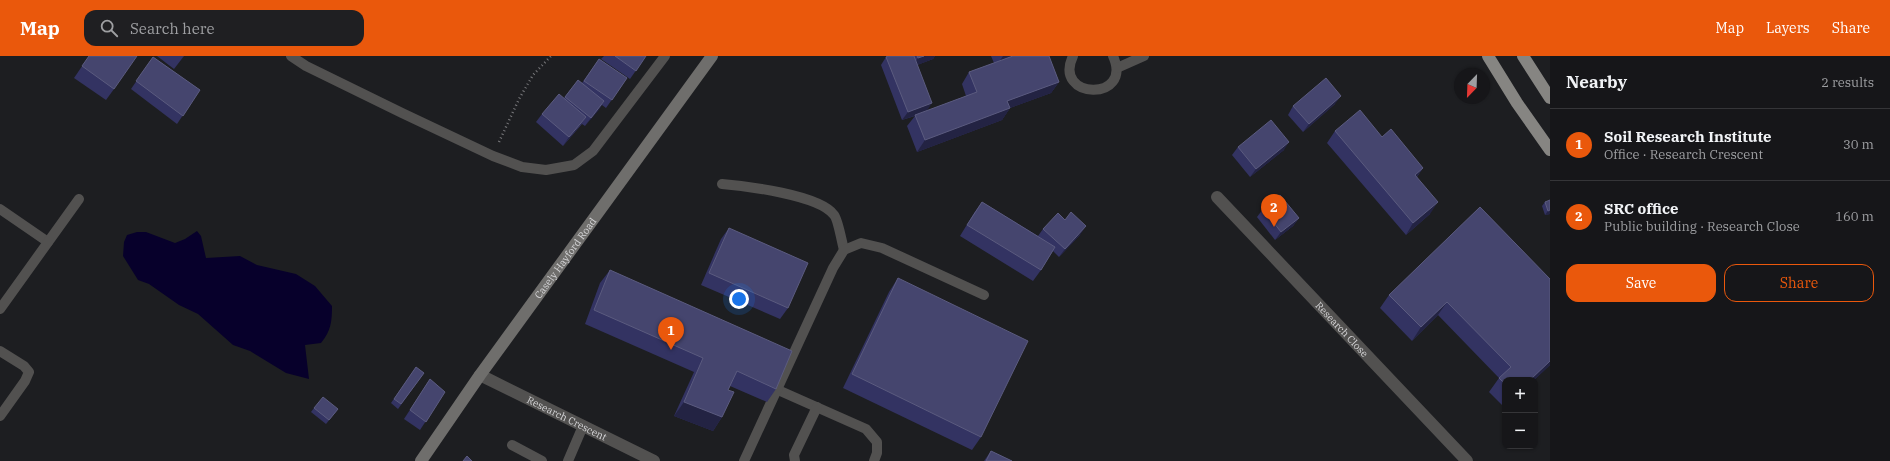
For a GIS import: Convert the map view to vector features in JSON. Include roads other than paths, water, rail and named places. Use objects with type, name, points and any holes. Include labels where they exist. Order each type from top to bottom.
[{"type":"main road","points":[[1488,56],[1517,103],[1550,150]]},
{"type":"main road","points":[[1523,56],[1550,98]]},
{"type":"street","name":"Casely Hayford Road","points":[[421,461],[480,375],[712,56]]},
{"type":"street","name":"Research Close","points":[[1217,197],[1467,461]]},
{"type":"street","name":"Research Crescent","points":[[480,375],[654,461]]},
{"type":"lane","points":[[291,56],[306,66],[492,156],[522,167],[546,170],[574,165],[593,152],[665,56]]},
{"type":"lane","points":[[1070,58],[1070,70],[1077,85],[1093,91],[1101,90],[1107,87],[1116,76],[1117,68],[1113,56]]},
{"type":"lane","points":[[1117,68],[1144,56]]},
{"type":"lane","points":[[722,184],[774,190],[821,205],[834,215],[844,250]]},
{"type":"lane","points":[[0,309],[79,199]]},
{"type":"lane","points":[[0,210],[48,242]]},
{"type":"lane","points":[[744,461],[833,268],[844,250],[861,243],[882,248],[984,295]]},
{"type":"lane","points":[[0,351],[24,366],[29,372],[25,381],[0,416]]},
{"type":"lane","points":[[778,390],[866,429],[877,442],[877,454],[874,461]]},
{"type":"lane","points":[[795,461],[794,455],[817,407]]},
{"type":"lane","points":[[568,461],[583,426]]},
{"type":"lane","points":[[512,445],[542,461]]},
{"type":"place","name":"SRC office","points":[[1274,227]]},
{"type":"place","name":"Soil Research Institute","points":[[671,350]]}]
